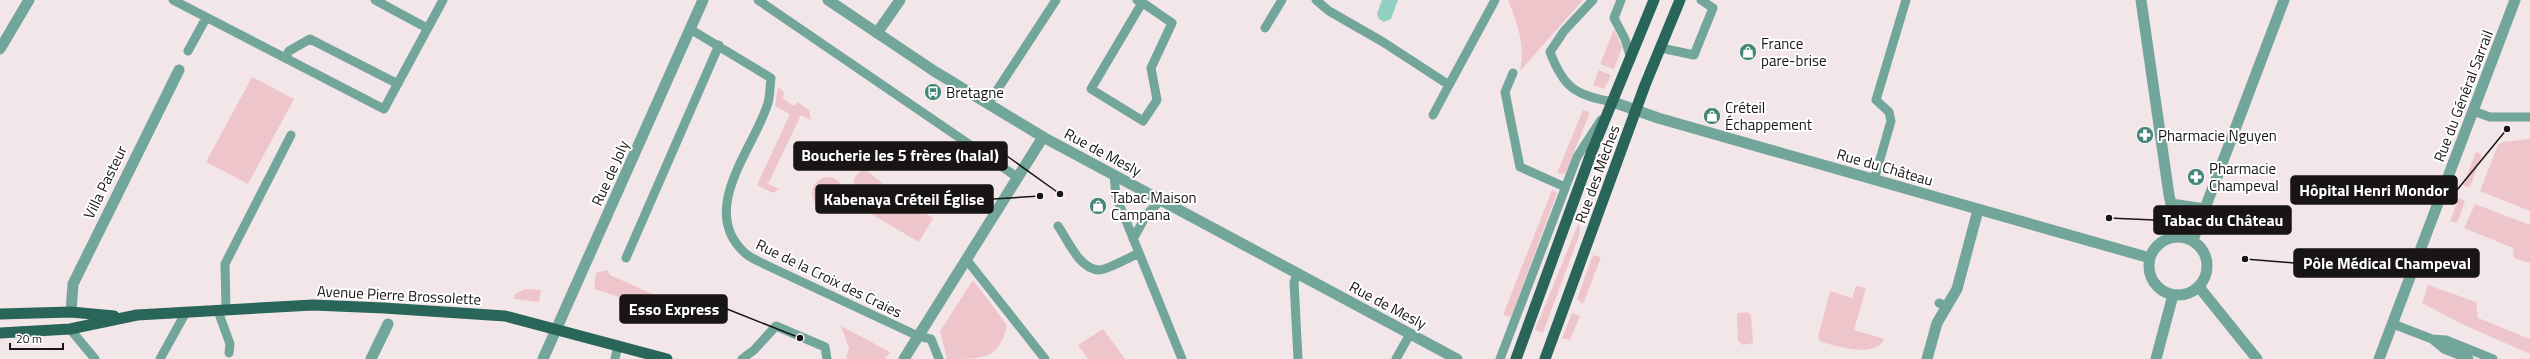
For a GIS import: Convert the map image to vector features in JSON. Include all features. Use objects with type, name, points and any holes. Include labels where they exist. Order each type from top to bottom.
[{"type":"main road","name":"Rue des Mèches","points":[[1516,359],[1592,151],[1654,0]]},
{"type":"main road","name":"Rue des Mèches","points":[[1544,359],[1660,48],[1680,0]]},
{"type":"main road","name":"Avenue Pierre Brossolette","points":[[0,314],[71,312],[124,316],[313,305],[505,316],[557,328],[667,359]]},
{"type":"main road","name":"Avenue Pierre Brossolette","points":[[0,333],[70,329],[124,316]]},
{"type":"street","points":[[0,49],[29,0]]},
{"type":"street","name":"Rue de Joly","points":[[543,359],[703,0]]},
{"type":"street","name":"Rue de Mesly","points":[[828,0],[988,104],[1043,137],[1457,359]]},
{"type":"street","points":[[877,33],[900,0]]},
{"type":"street","points":[[2142,0],[2178,236]]},
{"type":"street","points":[[2193,240],[2284,0]]},
{"type":"street","name":"Rue du Général Sarrail","points":[[2379,359],[2515,0]]},
{"type":"street","name":"Villa Pasteur","points":[[71,312],[73,284],[179,70]]},
{"type":"street","name":"Rue du Château","points":[[1613,102],[1874,180],[2150,258]]},
{"type":"street","points":[[904,359],[1043,137]]},
{"type":"street","points":[[2172,204],[2205,209]]},
{"type":"street","points":[[1927,359],[1943,304],[1957,288],[1978,210]]},
{"type":"street","points":[[2178,236],[2193,240],[2205,253],[2208,262],[2208,271],[2199,287],[2184,295],[2173,295],[2160,289],[2154,283],[2149,270],[2150,258],[2160,242],[2178,236]]},
{"type":"street","points":[[2199,287],[2257,359]]},
{"type":"street","points":[[2156,359],[2173,295]]},
{"type":"street","points":[[371,359],[388,324]]},
{"type":"lane","points":[[173,0],[384,109],[442,0]]},
{"type":"lane","points":[[375,0],[427,28]]},
{"type":"lane","points":[[758,0],[1017,177]]},
{"type":"lane","points":[[988,104],[1056,0]]},
{"type":"lane","points":[[1265,28],[1282,0]]},
{"type":"lane","points":[[1316,0],[1330,11],[1383,42],[1450,85]]},
{"type":"lane","points":[[1433,115],[1494,0]]},
{"type":"lane","points":[[1593,0],[1564,31],[1550,52],[1557,72],[1571,89],[1586,97],[1613,102]]},
{"type":"lane","points":[[1621,0],[1614,18],[1625,39],[1631,59]]},
{"type":"lane","points":[[1660,48],[1694,55],[1713,8],[1701,0]]},
{"type":"lane","points":[[1874,180],[1891,121],[1889,112],[1876,100],[1906,0]]},
{"type":"lane","points":[[1140,2],[1172,23],[1151,68],[1157,100],[1143,121],[1091,89],[1140,2]]},
{"type":"lane","points":[[188,51],[206,18]]},
{"type":"lane","name":"Rue de la Croix des Craies","points":[[690,29],[719,45],[771,78],[768,102],[729,188],[726,212],[730,231],[738,246],[746,254],[766,265],[918,336],[931,340],[939,359]]},
{"type":"lane","points":[[285,58],[289,51],[310,39],[398,84]]},
{"type":"lane","points":[[626,258],[719,45]]},
{"type":"lane","points":[[1513,73],[1505,92],[1520,166],[1565,187]]},
{"type":"lane","name":"Rue des Mèches","points":[[1500,359],[1577,157],[1613,102]]},
{"type":"lane","points":[[2473,111],[2490,117],[2530,118]]},
{"type":"lane","points":[[229,353],[230,344],[222,310],[225,264],[291,135]]},
{"type":"lane","points":[[1114,175],[1116,196],[1182,359]]},
{"type":"lane","points":[[1133,239],[1147,214],[1161,200]]},
{"type":"lane","points":[[1058,226],[1081,261],[1087,267],[1100,270],[1139,254]]},
{"type":"lane","points":[[966,259],[1045,359]]},
{"type":"lane","points":[[1298,273],[1294,282],[1298,359]]},
{"type":"lane","points":[[160,359],[186,312]]},
{"type":"lane","points":[[2393,324],[2432,339],[2446,340],[2493,359]]},
{"type":"lane","points":[[742,359],[754,350],[776,326],[825,347],[827,359]]},
{"type":"lane","points":[[70,329],[95,359]]},
{"type":"lane","points":[[1396,359],[1410,334]]},
{"type":"lane","points":[[2432,339],[2444,350],[2469,359]]},
{"type":"lane","points":[[615,359],[618,345]]},
{"type":"shaded area","points":[[1382,0],[1398,0],[1391,19],[1384,22],[1379,19],[1377,14]]},
{"type":"shaded area","points":[[1508,0],[1583,0],[1520,71],[1522,52],[1520,35]]},
{"type":"shaded area","points":[[1614,29],[1622,47],[1614,69],[1600,64]]},
{"type":"shaded area","points":[[1599,70],[1611,75],[1604,89],[1593,85]]},
{"type":"shaded area","points":[[252,77],[294,99],[248,184],[206,162]]},
{"type":"shaded area","points":[[778,87],[785,93],[782,98],[794,106],[797,102],[809,110],[811,120],[801,115],[768,184],[779,189],[773,193],[757,185],[790,114],[775,106]]},
{"type":"shaded area","points":[[1583,110],[1590,112],[1565,174],[1557,173]]},
{"type":"shaded area","points":[[1615,136],[1616,138],[1589,210],[1587,204]]},
{"type":"shaded area","points":[[2530,139],[2530,211],[2480,191],[2498,145],[2503,142]]},
{"type":"shaded area","points":[[2476,152],[2482,155],[2470,187],[2463,186]]},
{"type":"shaded area","points":[[862,170],[866,170],[882,183],[883,188],[878,194],[867,191],[863,193],[854,186],[854,178]]},
{"type":"shaded area","points":[[825,177],[831,177],[841,184],[844,193],[843,199],[837,206],[831,209],[825,209],[815,202],[812,196],[812,190],[819,180]]},
{"type":"shaded area","points":[[887,190],[933,218],[919,242],[871,214]]},
{"type":"shaded area","points":[[1552,190],[1557,193],[1511,317],[1503,315]]},
{"type":"shaded area","points":[[2459,198],[2465,201],[2457,223],[2450,221]]},
{"type":"shaded area","points":[[2475,204],[2530,225],[2530,263],[2514,258],[2513,248],[2464,228]]},
{"type":"shaded area","points":[[1579,222],[1580,233],[1543,333],[1535,330]]},
{"type":"shaded area","points":[[1593,255],[1601,257],[1583,304],[1577,299]]},
{"type":"shaded area","points":[[607,270],[610,275],[675,304],[671,313],[594,289],[596,273]]},
{"type":"shaded area","points":[[973,280],[1007,325],[1004,336],[1000,345],[995,351],[988,355],[971,358],[947,359],[940,331]]},
{"type":"shaded area","points":[[2428,285],[2476,302],[2478,318],[2530,339],[2530,354],[2462,324],[2422,303]]},
{"type":"shaded area","points":[[1856,286],[1866,288],[1854,330],[1884,339],[1880,345],[1865,350],[1856,350],[1821,342],[1818,337],[1830,291],[1852,298]]},
{"type":"shaded area","points":[[525,289],[541,290],[539,302],[514,299],[515,294]]},
{"type":"shaded area","points":[[1747,312],[1751,315],[1753,343],[1743,345],[1738,341],[1737,316],[1738,313]]},
{"type":"shaded area","points":[[1572,313],[1580,316],[1570,340],[1562,338]]},
{"type":"shaded area","points":[[841,326],[890,352],[885,359],[846,359],[849,348]]},
{"type":"shaded area","points":[[1103,329],[1125,359],[1088,359],[1078,345]]},
{"type":"place","name":"France pare-brise","points":[[1748,52]]},
{"type":"place","name":"Bretagne","points":[[933,92]]},
{"type":"place","name":"Créteil Échappement","points":[[1712,116]]},
{"type":"place","name":"Hôpital Henri Mondor","points":[[2507,129]]},
{"type":"place","name":"Pharmacie Nguyen","points":[[2145,135]]},
{"type":"place","name":"Pharmacie Champeval","points":[[2196,177]]},
{"type":"place","name":"Boucherie les 5 frères (halal)","points":[[1060,194]]},
{"type":"place","name":"Kabenaya Créteil Église","points":[[1040,196]]},
{"type":"place","name":"Tabac Maison Campana","points":[[1098,206]]},
{"type":"place","name":"Tabac du Château","points":[[2109,218]]},
{"type":"place","name":"Pôle Médical Champeval","points":[[2245,259]]},
{"type":"place","name":"Esso Express","points":[[800,338]]}]
